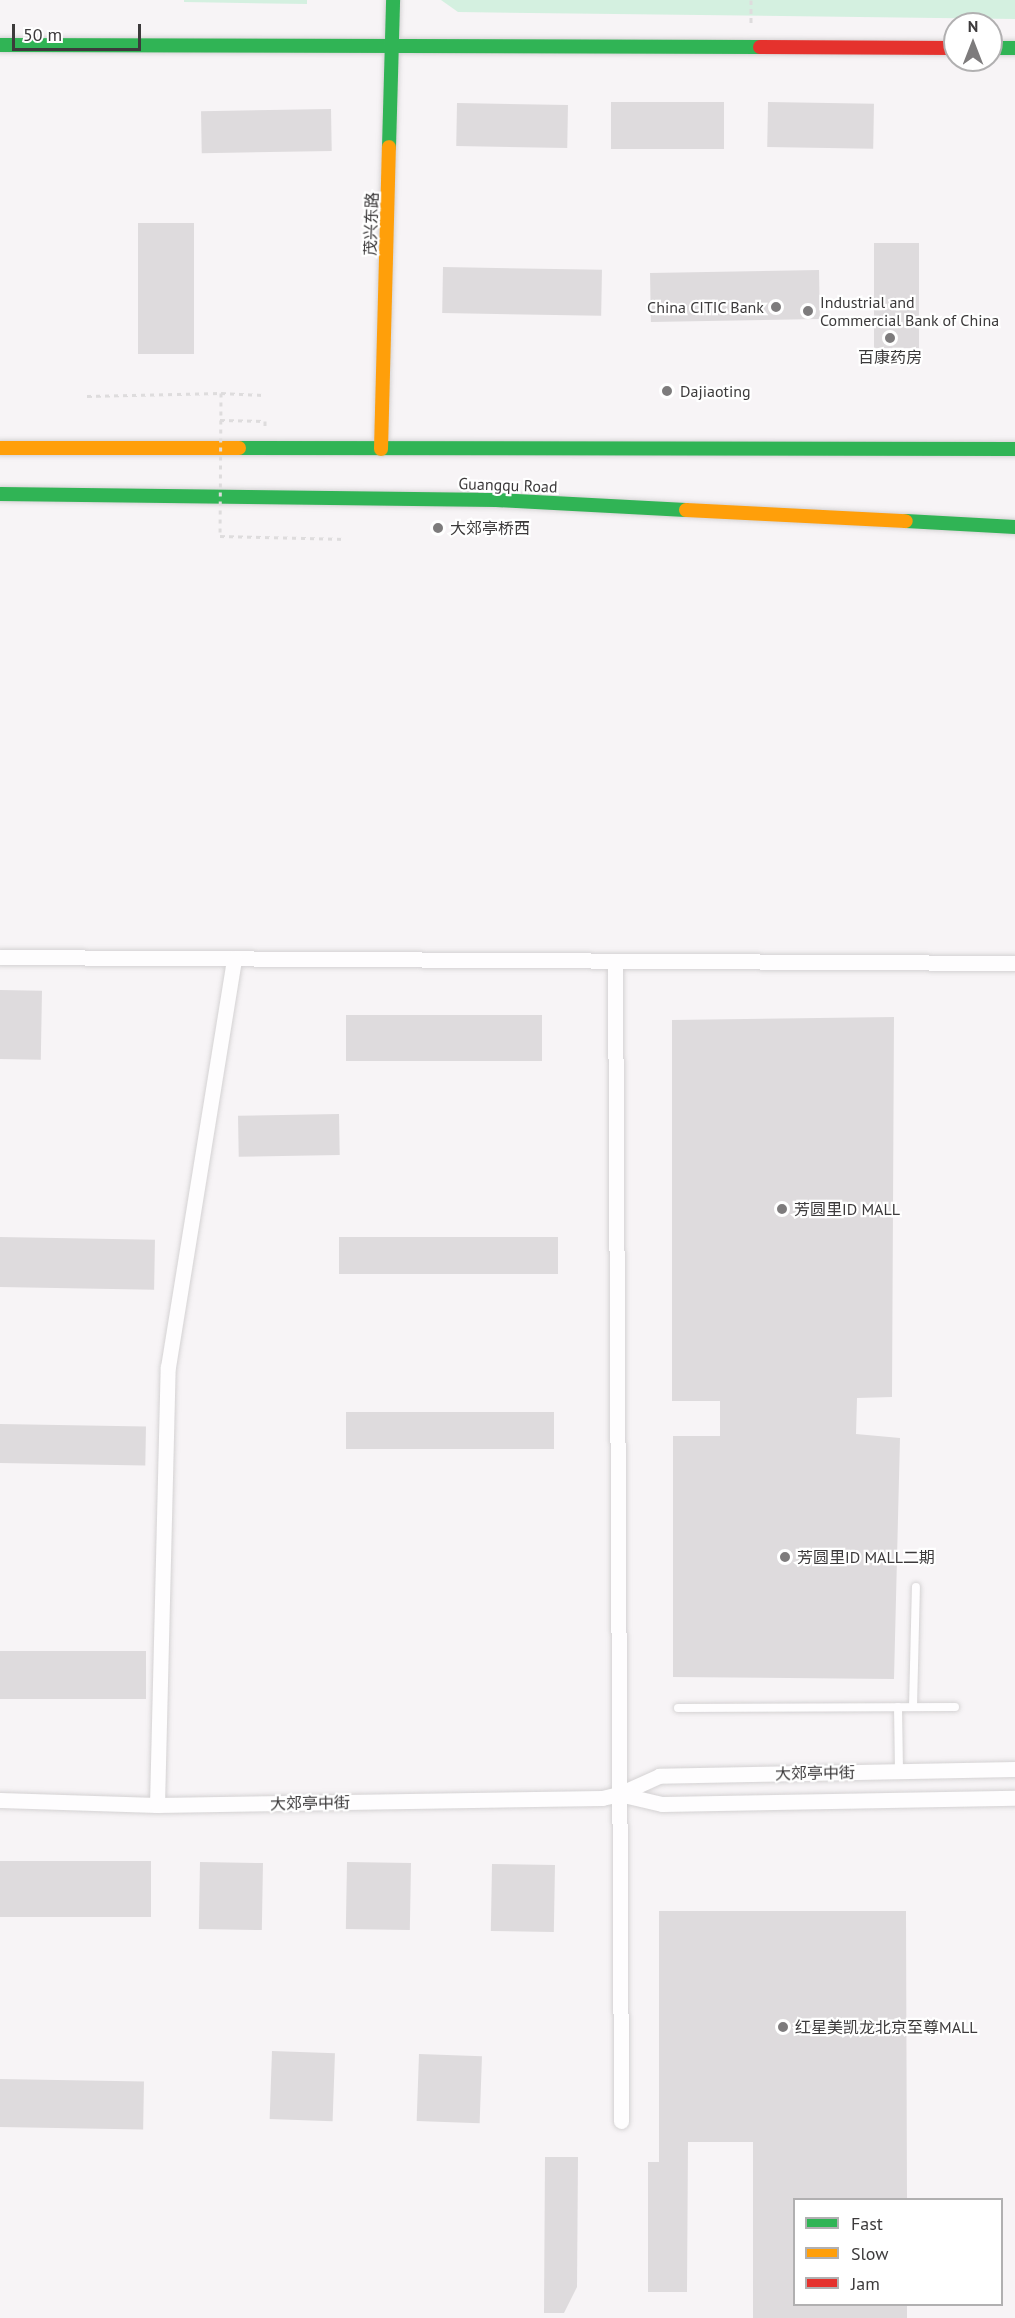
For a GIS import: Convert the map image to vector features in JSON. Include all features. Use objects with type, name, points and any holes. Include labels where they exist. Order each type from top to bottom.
[{"type":"main road","name":"茂兴东路","points":[[381,449],[393,0]]},
{"type":"main road","points":[[0,45],[943,48]]},
{"type":"main road","name":"Guangqu Road","points":[[0,448],[1015,448]]},
{"type":"main road","name":"Guangqu Road","points":[[0,494],[496,500],[1015,527]]},
{"type":"street","points":[[0,957],[1015,963]]},
{"type":"street","points":[[157,1805],[168,1367],[234,958]]},
{"type":"street","points":[[615,960],[621,2121]]},
{"type":"street","name":"大郊亭中街","points":[[0,1800],[157,1805],[590,1798],[620,1794],[658,1776],[1015,1769]]},
{"type":"street","name":"大郊亭中街","points":[[620,1794],[662,1804],[1015,1798]]},
{"type":"lane","points":[[912,1707],[916,1587]]},
{"type":"lane","points":[[898,1707],[899,1771]]},
{"type":"lane","points":[[678,1708],[955,1707]]},
{"type":"path","points":[[751,0],[751,24]]},
{"type":"path","points":[[221,393],[220,537],[346,539]]},
{"type":"path","points":[[87,396],[221,393],[263,395]]},
{"type":"path","points":[[220,420],[265,421]]},
{"type":"green space","points":[[184,0],[307,0],[307,4],[184,2]]},
{"type":"green space","points":[[441,0],[1015,0],[1015,19],[1003,19],[1003,12],[943,12],[943,18],[458,12]]},
{"type":"building","points":[[611,102],[724,102],[724,149],[611,149]]},
{"type":"building","points":[[768,102],[874,104],[873,149],[767,147]]},
{"type":"building","points":[[457,103],[568,105],[567,148],[456,146]]},
{"type":"building","points":[[331,109],[332,151],[202,153],[201,111]]},
{"type":"building","points":[[138,223],[194,223],[194,354],[138,354]]},
{"type":"building","points":[[874,243],[919,243],[919,348],[874,348]]},
{"type":"building","points":[[443,267],[602,270],[601,316],[442,313]]},
{"type":"building","points":[[819,270],[820,319],[651,322],[650,273]]},
{"type":"building","points":[[0,990],[42,991],[41,1060],[0,1059]]},
{"type":"building","points":[[346,1015],[542,1015],[542,1061],[346,1061]]},
{"type":"building","name":"芳圆里ID MALL","points":[[894,1017],[892,1397],[857,1398],[856,1434],[900,1438],[894,1679],[673,1677],[673,1436],[720,1436],[720,1401],[672,1401],[672,1020]]},
{"type":"building","points":[[339,1114],[340,1155],[239,1157],[238,1116]]},
{"type":"building","points":[[0,1237],[155,1240],[154,1290],[0,1287]]},
{"type":"building","points":[[339,1237],[558,1237],[558,1274],[339,1274]]},
{"type":"building","points":[[346,1412],[554,1412],[554,1449],[346,1449]]},
{"type":"building","points":[[0,1424],[146,1427],[145,1466],[0,1463]]},
{"type":"building","points":[[0,1651],[146,1651],[146,1699],[0,1699]]},
{"type":"building","points":[[0,1861],[151,1861],[151,1917],[0,1917]]},
{"type":"building","points":[[200,1862],[263,1863],[262,1930],[199,1929]]},
{"type":"building","points":[[347,1862],[411,1863],[410,1930],[346,1929]]},
{"type":"building","points":[[492,1864],[555,1865],[554,1932],[491,1931]]},
{"type":"building","name":"红星美凯龙北京至尊MALL","points":[[659,1911],[906,1911],[907,2198],[793,2198],[793,2306],[907,2306],[907,2318],[753,2318],[753,2142],[688,2142],[687,2292],[648,2292],[648,2162],[659,2162]]},
{"type":"building","points":[[272,2051],[335,2053],[333,2121],[270,2119]]},
{"type":"building","points":[[419,2054],[482,2056],[480,2123],[417,2121]]},
{"type":"building","points":[[0,2079],[144,2082],[143,2130],[0,2127]]},
{"type":"building","points":[[545,2157],[578,2157],[577,2287],[564,2313],[544,2313]]},
{"type":"traffic: fast","points":[[389,147],[393,0]]},
{"type":"traffic: fast","points":[[0,45],[760,47]]},
{"type":"traffic: fast","points":[[1003,48],[1015,48]]},
{"type":"traffic: fast","points":[[239,448],[1015,449]]},
{"type":"traffic: fast","points":[[0,494],[496,500],[686,510]]},
{"type":"traffic: fast","points":[[906,521],[1015,527]]},
{"type":"traffic: slow","points":[[381,449],[389,147]]},
{"type":"traffic: slow","points":[[0,448],[239,448]]},
{"type":"traffic: slow","points":[[686,510],[906,521]]},
{"type":"traffic: jam","points":[[760,47],[943,48]]},
{"type":"place","name":"China CITIC Bank","points":[[776,307]]},
{"type":"place","name":"Industrial and Commercial Bank of China","points":[[808,311]]},
{"type":"place","name":"百康药房","points":[[890,338]]},
{"type":"place","name":"Dajiaoting","points":[[667,391]]},
{"type":"place","name":"大郊亭桥西","points":[[438,528]]},
{"type":"place","name":"芳圆里ID MALL","points":[[782,1209]]},
{"type":"place","name":"芳圆里ID MALL二期","points":[[785,1557]]},
{"type":"place","name":"红星美凯龙北京至尊MALL","points":[[783,2027]]}]
